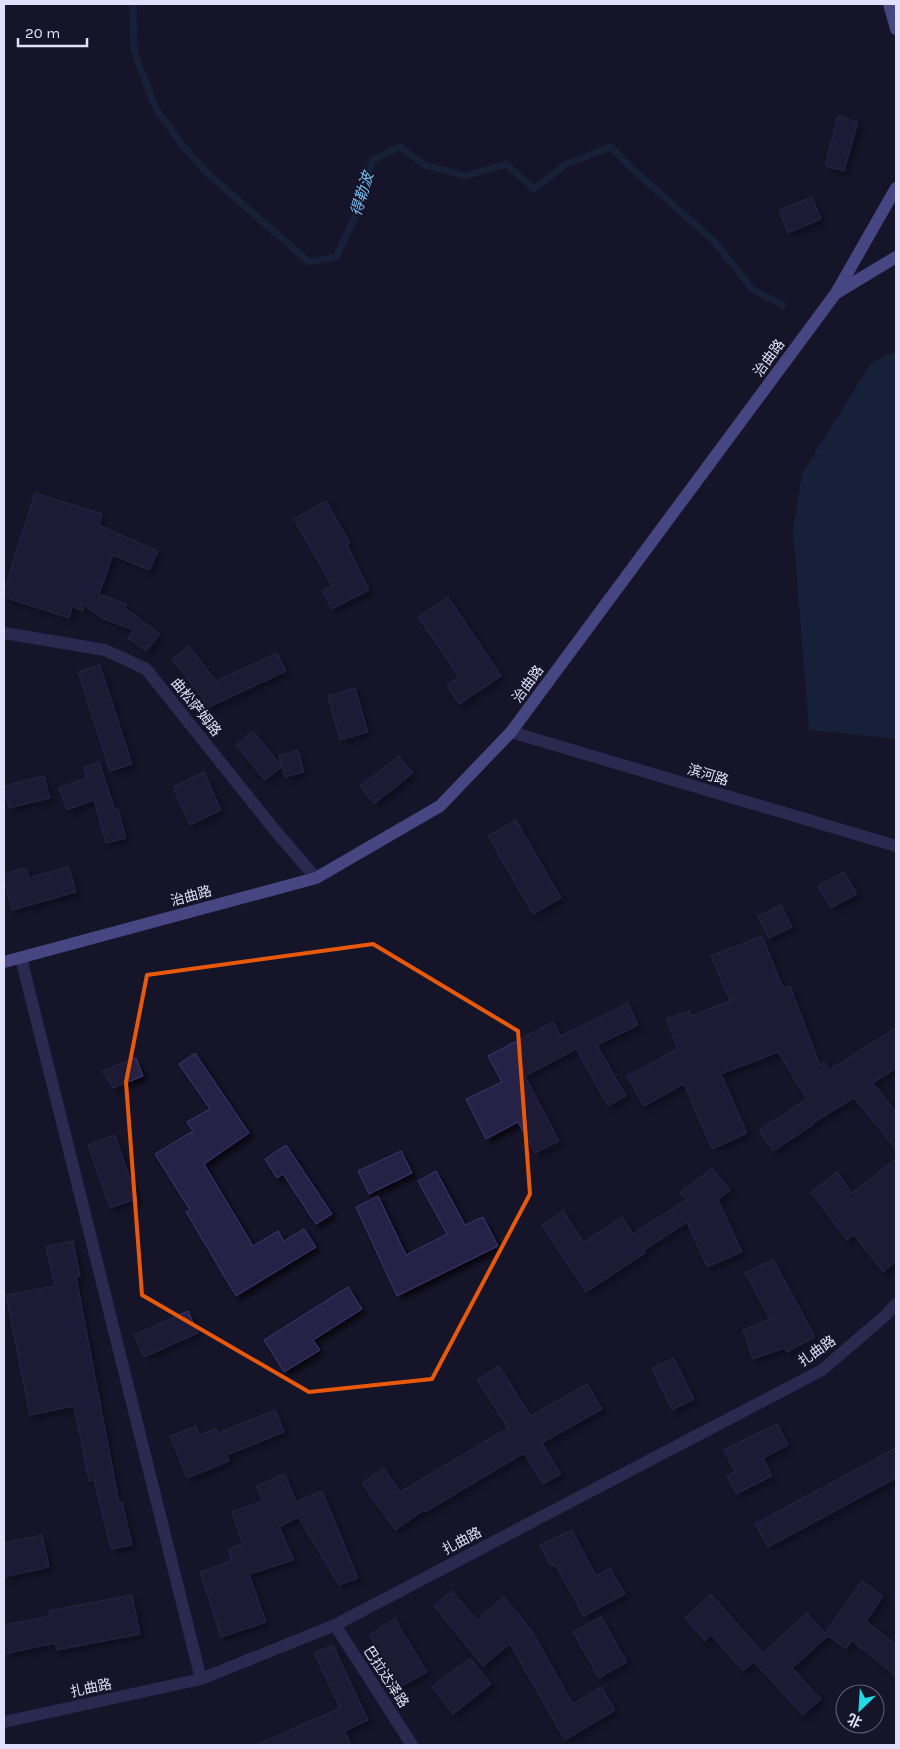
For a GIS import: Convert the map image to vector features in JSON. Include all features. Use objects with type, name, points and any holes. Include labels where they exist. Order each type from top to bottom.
[{"type":"main road","points":[[889,4],[896,29]]},
{"type":"main road","name":"治曲路","points":[[4,962],[316,878],[440,806],[512,732],[836,293],[896,188]]},
{"type":"main road","points":[[836,293],[896,257]]},
{"type":"street","name":"曲松萨姆路","points":[[4,633],[105,650],[146,669],[316,878]]},
{"type":"street","name":"滨河路","points":[[512,732],[896,846]]},
{"type":"street","points":[[21,958],[201,1679]]},
{"type":"street","name":"扎曲路","points":[[4,1722],[201,1679],[335,1625],[822,1370],[886,1316],[896,1304]]},
{"type":"street","name":"巴拉达泽路","points":[[335,1625],[412,1745]]},
{"type":"highlighted area","points":[[373,944],[518,1031],[530,1194],[432,1379],[309,1392],[142,1295],[126,1082],[147,975]]},
{"type":"water","points":[[896,351],[896,739],[809,730],[793,530],[802,474],[871,363]]},
{"type":"building","points":[[838,116],[858,122],[844,171],[825,166]]},
{"type":"building","points":[[812,197],[821,219],[788,233],[779,210]]},
{"type":"building","points":[[35,493],[102,514],[99,525],[158,551],[149,570],[113,555],[99,594],[127,604],[125,608],[160,634],[146,651],[128,638],[134,630],[101,618],[81,603],[84,611],[72,607],[69,618],[4,597],[4,591]]},
{"type":"building","points":[[326,501],[350,543],[347,545],[369,590],[332,609],[322,591],[332,586],[294,519]]},
{"type":"building","points":[[448,597],[501,676],[459,704],[447,685],[459,677],[418,617]]},
{"type":"building","points":[[189,646],[216,681],[277,653],[286,671],[207,708],[202,698],[172,659]]},
{"type":"building","points":[[100,665],[132,764],[110,771],[78,672]]},
{"type":"building","points":[[355,688],[368,732],[340,740],[328,696]]},
{"type":"building","points":[[253,731],[282,767],[265,780],[236,745]]},
{"type":"building","points":[[298,750],[304,772],[285,777],[279,756]]},
{"type":"building","points":[[399,756],[413,773],[374,804],[360,786]]},
{"type":"building","points":[[99,762],[115,810],[118,809],[126,838],[106,843],[94,800],[67,810],[59,788],[87,778],[84,767]]},
{"type":"building","points":[[204,772],[221,810],[190,825],[173,787]]},
{"type":"building","points":[[44,776],[50,798],[9,808],[4,786]]},
{"type":"building","points":[[516,820],[561,898],[533,914],[488,836]]},
{"type":"building","points":[[69,867],[76,892],[12,910],[4,874],[26,868],[29,878]]},
{"type":"building","points":[[844,872],[857,894],[831,908],[818,886]]},
{"type":"building","points":[[781,905],[792,927],[769,938],[758,916]]},
{"type":"building","points":[[762,936],[783,988],[790,986],[820,1065],[824,1062],[829,1070],[896,1028],[896,1068],[873,1083],[896,1112],[896,1149],[854,1098],[813,1123],[773,1151],[759,1130],[807,1099],[778,1052],[721,1074],[747,1133],[712,1149],[684,1084],[644,1106],[627,1076],[678,1049],[666,1019],[689,1011],[691,1016],[730,1001],[711,956]]},
{"type":"building","points":[[628,1003],[638,1025],[597,1045],[626,1096],[608,1106],[576,1049],[525,1076],[559,1141],[535,1153],[518,1122],[486,1139],[466,1099],[502,1082],[488,1056],[553,1022],[561,1036]]},
{"type":"building","points":[[195,1053],[249,1133],[204,1164],[253,1246],[278,1231],[284,1241],[304,1229],[316,1247],[236,1296],[186,1212],[190,1210],[155,1154],[193,1131],[187,1122],[210,1109],[179,1064]]},
{"type":"building","points":[[136,1058],[143,1076],[113,1088],[102,1071]]},
{"type":"building","points":[[115,1135],[137,1199],[110,1208],[88,1145]]},
{"type":"building","points":[[286,1145],[332,1214],[316,1224],[283,1174],[277,1178],[265,1159]]},
{"type":"building","points":[[401,1151],[412,1173],[369,1194],[358,1171]]},
{"type":"building","points":[[896,1159],[896,1261],[883,1272],[854,1235],[847,1240],[811,1192],[837,1172],[852,1193]]},
{"type":"building","points":[[712,1168],[730,1190],[718,1200],[742,1252],[707,1267],[687,1222],[644,1250],[645,1253],[586,1292],[542,1225],[563,1211],[584,1242],[622,1217],[633,1234],[686,1200],[680,1193]]},
{"type":"building","points":[[436,1171],[465,1225],[483,1217],[498,1246],[397,1296],[356,1207],[378,1196],[406,1255],[447,1234],[418,1181]]},
{"type":"building","points":[[73,1241],[80,1276],[76,1277],[119,1503],[122,1502],[132,1545],[111,1549],[94,1480],[89,1481],[74,1406],[30,1415],[6,1295],[55,1286],[46,1247]]},
{"type":"building","points":[[773,1259],[815,1337],[787,1352],[785,1348],[753,1359],[743,1330],[770,1319],[745,1273]]},
{"type":"building","points":[[348,1287],[362,1309],[313,1340],[320,1350],[284,1372],[264,1340]]},
{"type":"building","points":[[188,1311],[198,1333],[144,1357],[134,1335]]},
{"type":"building","points":[[674,1358],[694,1399],[672,1410],[652,1368]]},
{"type":"building","points":[[499,1366],[531,1416],[587,1384],[602,1409],[542,1443],[561,1474],[543,1484],[524,1453],[425,1512],[424,1510],[395,1530],[362,1483],[384,1468],[400,1492],[508,1428],[477,1380]]},
{"type":"building","points":[[275,1410],[284,1432],[227,1455],[229,1461],[187,1478],[170,1436],[196,1426],[199,1435],[216,1429],[218,1433]]},
{"type":"building","points":[[777,1424],[788,1445],[763,1458],[772,1476],[736,1494],[727,1476],[735,1472],[724,1450]]},
{"type":"building","points":[[896,1448],[896,1478],[768,1547],[755,1524]]},
{"type":"building","points":[[285,1474],[296,1502],[322,1491],[358,1578],[339,1585],[298,1517],[279,1527],[294,1560],[249,1574],[266,1622],[221,1637],[200,1572],[232,1561],[228,1549],[243,1544],[232,1512],[263,1501],[256,1486]]},
{"type":"building","points":[[572,1530],[596,1576],[610,1568],[625,1594],[584,1616],[555,1565],[551,1566],[540,1545]]},
{"type":"building","points":[[42,1535],[49,1567],[4,1577],[4,1543]]},
{"type":"building","points":[[862,1581],[883,1596],[866,1621],[896,1645],[896,1676],[852,1641],[846,1649],[828,1636],[792,1668],[821,1699],[803,1715],[754,1662],[743,1671],[711,1635],[705,1641],[685,1618],[711,1594],[763,1653],[807,1613],[825,1633]]},
{"type":"building","points":[[452,1591],[477,1620],[504,1597],[532,1631],[573,1704],[601,1687],[615,1710],[565,1740],[510,1644],[483,1666],[434,1606]]},
{"type":"building","points":[[132,1595],[140,1634],[57,1650],[55,1643],[4,1654],[4,1625],[50,1616],[49,1611]]},
{"type":"building","points":[[601,1617],[627,1662],[599,1678],[573,1632]]},
{"type":"building","points":[[395,1619],[427,1672],[400,1687],[369,1635]]},
{"type":"building","points":[[333,1645],[368,1720],[345,1731],[351,1745],[256,1745],[340,1708],[314,1653]]},
{"type":"building","points":[[470,1658],[491,1684],[453,1714],[432,1687]]},
{"type":"waterway","name":"得勒波","points":[[133,4],[134,51],[155,107],[182,145],[207,173],[309,262],[336,257],[359,209],[372,161],[400,147],[425,165],[465,176],[506,164],[534,189],[566,164],[611,147],[630,167],[715,242],[752,289],[783,305]]}]
